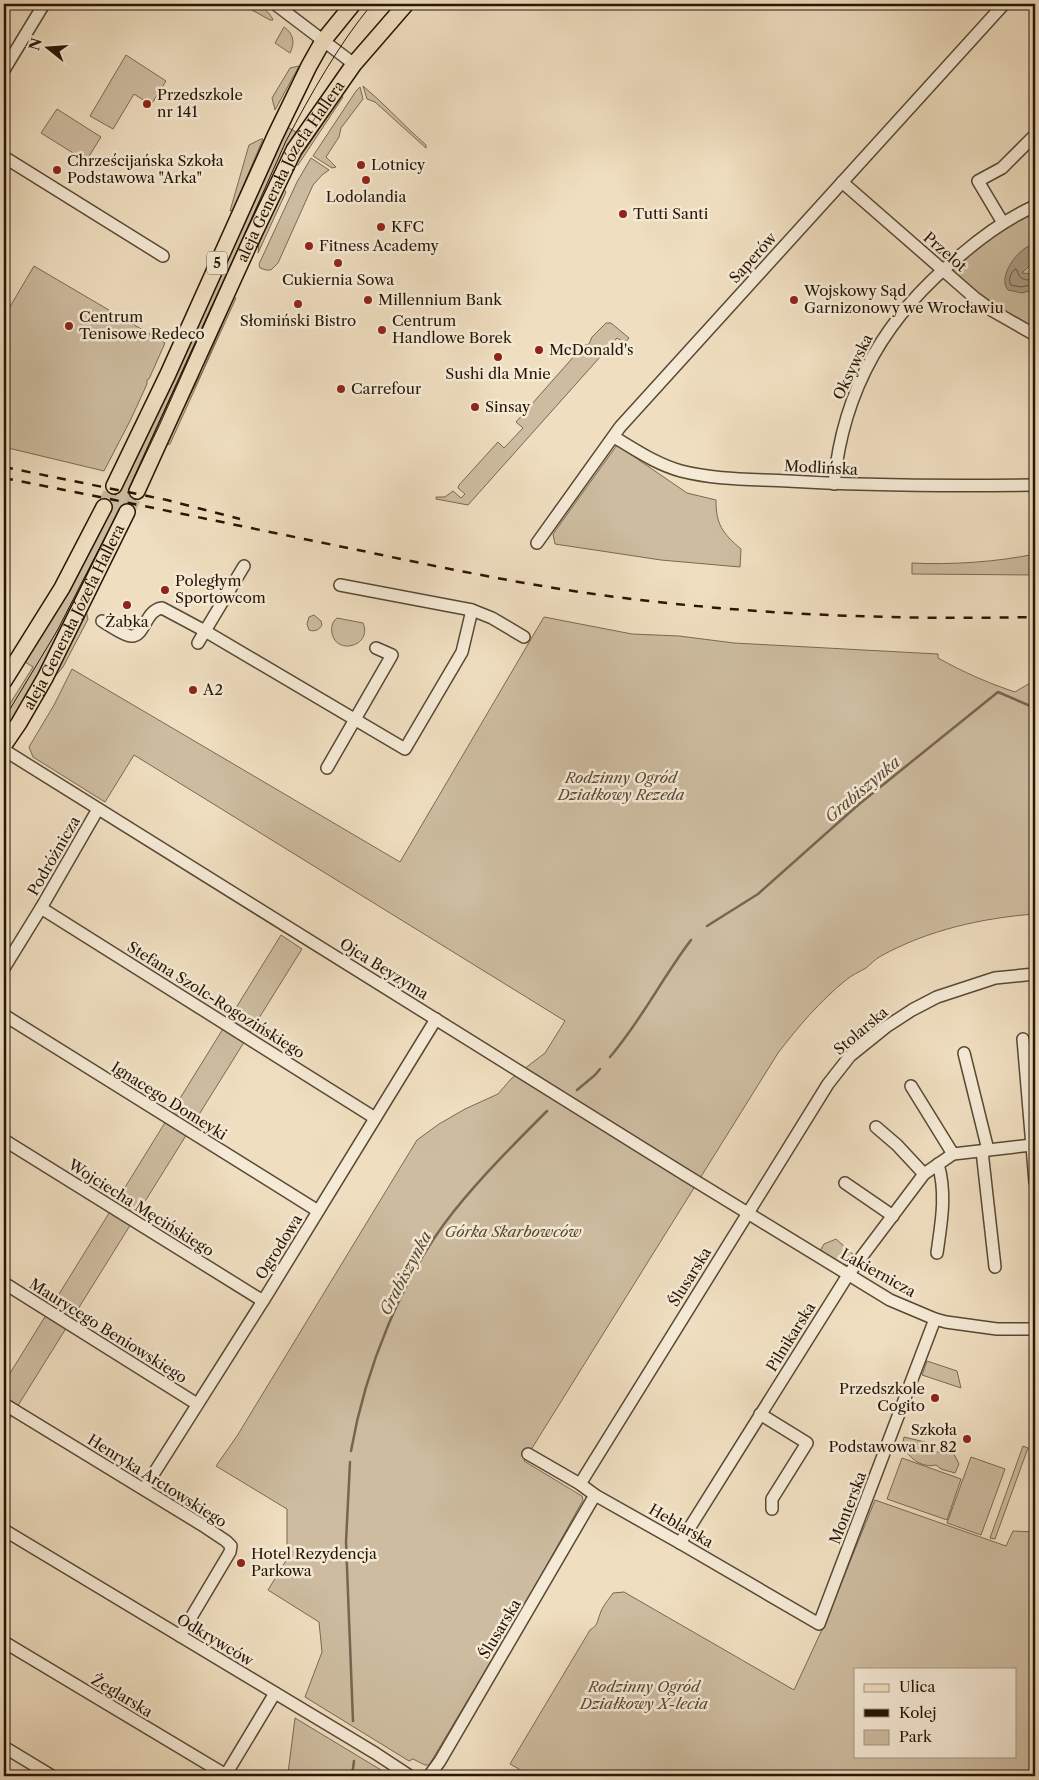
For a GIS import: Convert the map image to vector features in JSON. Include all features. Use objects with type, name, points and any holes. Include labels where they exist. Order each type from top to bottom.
[{"type":"main road","name":"aleja Generała Józefa Hallera","points":[[114,486],[173,363],[275,136],[309,66],[323,41],[354,4]]},
{"type":"main road","name":"aleja Generała Józefa Hallera","points":[[137,490],[294,150],[354,64],[406,4]]},
{"type":"main road","name":"aleja Generała Józefa Hallera","points":[[5,678],[66,581],[104,507]]},
{"type":"main road","name":"aleja Generała Józefa Hallera","points":[[4,745],[20,722],[45,678],[127,512]]},
{"type":"street","points":[[4,70],[44,4]]},
{"type":"street","points":[[275,4],[354,64]]},
{"type":"street","name":"Saperów","points":[[537,543],[620,427],[1004,4]]},
{"type":"street","points":[[1003,223],[978,181],[1002,168],[1033,137]]},
{"type":"street","points":[[4,157],[163,256]]},
{"type":"street","name":"Przelot","points":[[842,182],[993,311],[1035,335]]},
{"type":"street","name":"Oksywska","points":[[834,484],[838,454],[849,411],[867,366],[893,322],[942,269],[1003,223],[1035,206]]},
{"type":"street","name":"Modlińska","points":[[614,437],[655,462],[702,476],[834,484],[1035,485]]},
{"type":"street","points":[[198,643],[244,566]]},
{"type":"street","points":[[340,585],[472,610],[492,618],[524,637]]},
{"type":"street","points":[[102,621],[128,636],[134,636],[140,632],[153,611],[162,608],[205,631],[405,749],[462,652],[472,610]]},
{"type":"street","points":[[327,768],[392,655],[376,648]]},
{"type":"street","name":"Ojca Beyzyma","points":[[4,750],[748,1213]]},
{"type":"street","name":"Podróżnicza","points":[[4,968],[98,809]]},
{"type":"street","name":"Stefana Szolc-Rogozińskiego","points":[[41,908],[375,1118]]},
{"type":"street","name":"Stolarska","points":[[748,1213],[828,1084],[850,1056],[886,1027],[937,997],[995,978],[1035,974]]},
{"type":"street","name":"Ignacego Domeyki","points":[[4,1015],[318,1211]]},
{"type":"street","name":"Ogrodowa","points":[[144,1489],[263,1301],[436,1020]]},
{"type":"street","points":[[1023,1039],[1035,1182]]},
{"type":"street","points":[[964,1054],[985,1150],[994,1267]]},
{"type":"street","points":[[911,1086],[953,1154],[1032,1145]]},
{"type":"street","points":[[876,1127],[897,1145],[924,1174]]},
{"type":"street","name":"Wojciecha Męcińskiego","points":[[4,1140],[263,1301]]},
{"type":"street","name":"Pilnikarska","points":[[680,1543],[848,1275],[924,1174],[953,1154]]},
{"type":"street","points":[[937,1253],[943,1207],[942,1181],[938,1164]]},
{"type":"street","points":[[845,1183],[893,1216]]},
{"type":"street","name":"Lakiernicza","points":[[748,1213],[890,1300],[935,1319],[968,1326],[997,1329],[1035,1329]]},
{"type":"street","name":"Ślusarska","points":[[580,1484],[748,1213]]},
{"type":"street","name":"Maurycego Beniowskiego","points":[[4,1283],[197,1404]]},
{"type":"street","name":"Monterska","points":[[819,1624],[935,1319]]},
{"type":"street","name":"Henryka Arctowskiego","points":[[4,1404],[208,1529],[231,1546],[230,1552],[180,1636]]},
{"type":"street","points":[[760,1414],[807,1444],[772,1499],[772,1508]]},
{"type":"street","name":"Heblarska","points":[[528,1454],[580,1484],[595,1495],[819,1624]]},
{"type":"street","name":"Ślusarska","points":[[429,1776],[440,1761],[595,1495]]},
{"type":"street","name":"Odkrywców","points":[[4,1530],[276,1693],[410,1776]]},
{"type":"street","name":"Żeglarska","points":[[4,1642],[225,1776]]},
{"type":"street","points":[[225,1776],[276,1693]]},
{"type":"street","points":[[4,1747],[52,1776]]},
{"type":"green space","points":[[241,4],[264,9],[273,20],[270,20]]},
{"type":"green space","points":[[284,27],[293,39],[290,53],[275,43]]},
{"type":"green space","points":[[126,55],[166,81],[151,105],[134,94],[113,129],[90,116]]},
{"type":"green space","points":[[299,66],[275,110],[272,98],[290,68]]},
{"type":"green space","points":[[363,86],[426,145],[426,148],[375,102],[367,99]]},
{"type":"green space","points":[[360,87],[363,99],[341,128],[339,137],[326,157],[336,167],[332,168],[313,156]]},
{"type":"green space","points":[[341,96],[343,97],[298,165],[295,165]]},
{"type":"green space","points":[[57,109],[101,137],[86,161],[41,133]]},
{"type":"green space","points":[[284,125],[296,132],[287,148],[157,440],[51,655],[12,725],[4,718],[4,713],[33,667],[25,662],[63,601],[123,480]]},
{"type":"green space","points":[[263,139],[233,210],[230,211],[249,145]]},
{"type":"green space","points":[[311,158],[329,170],[313,185],[278,263],[271,270],[260,268],[259,264],[297,182]]},
{"type":"green space","points":[[283,188],[286,192],[258,253],[259,244]]},
{"type":"green space","points":[[1035,211],[1035,330],[984,299],[952,271],[952,268],[1002,229]]},
{"type":"green space","points":[[34,266],[165,343],[131,419],[104,471],[4,447],[4,317]]},
{"type":"green space","points":[[234,297],[236,298],[170,444],[164,446],[203,370]]},
{"type":"green space","points":[[606,323],[611,323],[629,338],[625,343],[617,338],[468,505],[436,499],[436,497],[445,497],[453,491],[461,498],[465,494],[458,488],[459,485],[498,442],[504,448],[523,428],[516,422],[583,346],[589,344],[592,337]]},
{"type":"green space","points":[[617,445],[687,493],[716,500],[717,516],[721,527],[741,549],[740,567],[661,560],[555,544],[553,534]]},
{"type":"green space","points":[[1035,554],[1035,575],[912,574],[912,563],[974,562]]},
{"type":"green space","points":[[86,610],[88,619],[63,667],[52,680]]},
{"type":"green space","points":[[314,615],[321,621],[322,625],[317,630],[311,631],[307,624],[309,617]]},
{"type":"green space","points":[[544,617],[632,634],[679,636],[734,643],[938,654],[938,658],[957,668],[1015,692],[1035,680],[1035,914],[975,922],[936,932],[881,956],[866,968],[848,978],[818,1005],[778,1053],[524,1461],[582,1496],[583,1500],[528,1599],[429,1765],[425,1765],[413,1759],[409,1761],[305,1697],[322,1652],[319,1622],[268,1590],[287,1559],[287,1509],[216,1466],[237,1436],[417,1140],[439,1124],[465,1109],[498,1094],[511,1079],[545,1053],[565,1021],[134,755],[105,802],[33,757],[29,747],[54,705],[72,669],[400,862]]},
{"type":"green space","points":[[337,618],[363,623],[365,631],[363,638],[353,645],[346,646],[340,644],[335,640],[332,633],[334,621]]},
{"type":"green space","points":[[281,935],[302,949],[4,1428],[4,1383]]},
{"type":"green space","points":[[836,1239],[854,1255],[845,1265],[820,1251],[824,1244]]},
{"type":"green space","points":[[927,1361],[957,1371],[961,1388],[922,1375]]},
{"type":"green space","points":[[904,1437],[925,1442],[923,1447],[919,1447],[927,1450],[953,1452],[959,1464],[955,1473],[941,1469],[936,1465],[931,1466],[918,1462],[907,1452],[906,1445],[910,1444],[903,1442]]},
{"type":"green space","points":[[1023,1446],[1028,1448],[995,1539],[990,1538]]},
{"type":"green space","points":[[971,1457],[1005,1469],[981,1535],[947,1523]]},
{"type":"green space","points":[[902,1458],[961,1479],[947,1520],[887,1499]]},
{"type":"green space","name":"Rodzinny Ogród Działkowy X-lecia","points":[[875,1500],[1006,1546],[1013,1531],[1035,1532],[1035,1776],[531,1776],[510,1764],[590,1630],[596,1625],[602,1609],[613,1593],[624,1592],[794,1690],[826,1621]]},
{"type":"green space","points":[[295,1718],[391,1776],[286,1776],[288,1773]]},
{"type":"water","points":[[1035,243],[1035,264],[1031,264],[1022,273],[1032,274],[1035,271],[1035,289],[1022,293],[1008,290],[1005,280],[1012,262],[1020,252]]},
{"type":"waterway","name":"Grabiszynka","points":[[707,926],[758,894],[858,805],[998,692],[1035,708]]},
{"type":"waterway","name":"Grabiszynka","points":[[610,1057],[632,1029],[691,940]]},
{"type":"waterway","name":"Grabiszynka","points":[[577,1090],[600,1069]]},
{"type":"waterway","name":"Grabiszynka","points":[[351,1451],[357,1420],[376,1357],[402,1294],[418,1265],[454,1211],[499,1160],[547,1111]]},
{"type":"waterway","name":"Grabiszynka","points":[[350,1462],[346,1542],[353,1721]]},
{"type":"waterway","name":"Grabiszynka","points":[[352,1776],[354,1761]]},
{"type":"tunnel","points":[[104,507],[114,486]]},
{"type":"tunnel","points":[[127,512],[137,491]]},
{"type":"tram line","points":[[129,489],[160,424],[286,141],[336,53],[372,4]]},
{"type":"tram line","points":[[4,719],[57,631],[119,510]]},
{"type":"railway","points":[[4,467],[167,500],[240,519]]},
{"type":"railway","points":[[4,478],[455,570],[552,588],[616,597],[721,608],[826,615],[930,618],[1035,617]]},
{"type":"place","name":"Przedszkole nr 141","points":[[147,104]]},
{"type":"place","name":"Lotnicy","points":[[361,165]]},
{"type":"place","name":"Chrześcijańska Szkoła Podstawowa \"Arka\"","points":[[57,170]]},
{"type":"place","name":"Lodolandia","points":[[366,180]]},
{"type":"place","name":"Tutti Santi","points":[[623,214]]},
{"type":"place","name":"KFC","points":[[381,227]]},
{"type":"place","name":"Fitness Academy","points":[[309,246]]},
{"type":"place","name":"Cukiernia Sowa","points":[[338,263]]},
{"type":"place","name":"Millennium Bank","points":[[368,300]]},
{"type":"place","name":"Wojskowy Sąd Garnizonowy we Wrocławiu","points":[[794,300]]},
{"type":"place","name":"Słomiński Bistro","points":[[298,304]]},
{"type":"place","name":"Centrum Tenisowe Redeco","points":[[69,326]]},
{"type":"place","name":"Centrum Handlowe Borek","points":[[382,330]]},
{"type":"place","name":"McDonald's","points":[[539,350]]},
{"type":"place","name":"Sushi dla Mnie","points":[[498,357]]},
{"type":"place","name":"Carrefour","points":[[341,389]]},
{"type":"place","name":"Sinsay","points":[[475,407]]},
{"type":"place","name":"Poległym Sportowcom","points":[[165,590]]},
{"type":"place","name":"Żabka","points":[[127,605]]},
{"type":"place","name":"A2","points":[[193,690]]},
{"type":"place","name":"Przedszkole Cogito","points":[[935,1398]]},
{"type":"place","name":"Szkoła Podstawowa nr 82","points":[[967,1439]]},
{"type":"place","name":"Hotel Rezydencja Parkowa","points":[[241,1563]]},
{"type":"park label","name":"Rodzinny Ogród Działkowy Rezeda","points":[[621,786]]},
{"type":"park label","name":"Górka Skarbowców","points":[[513,1232]]}]
